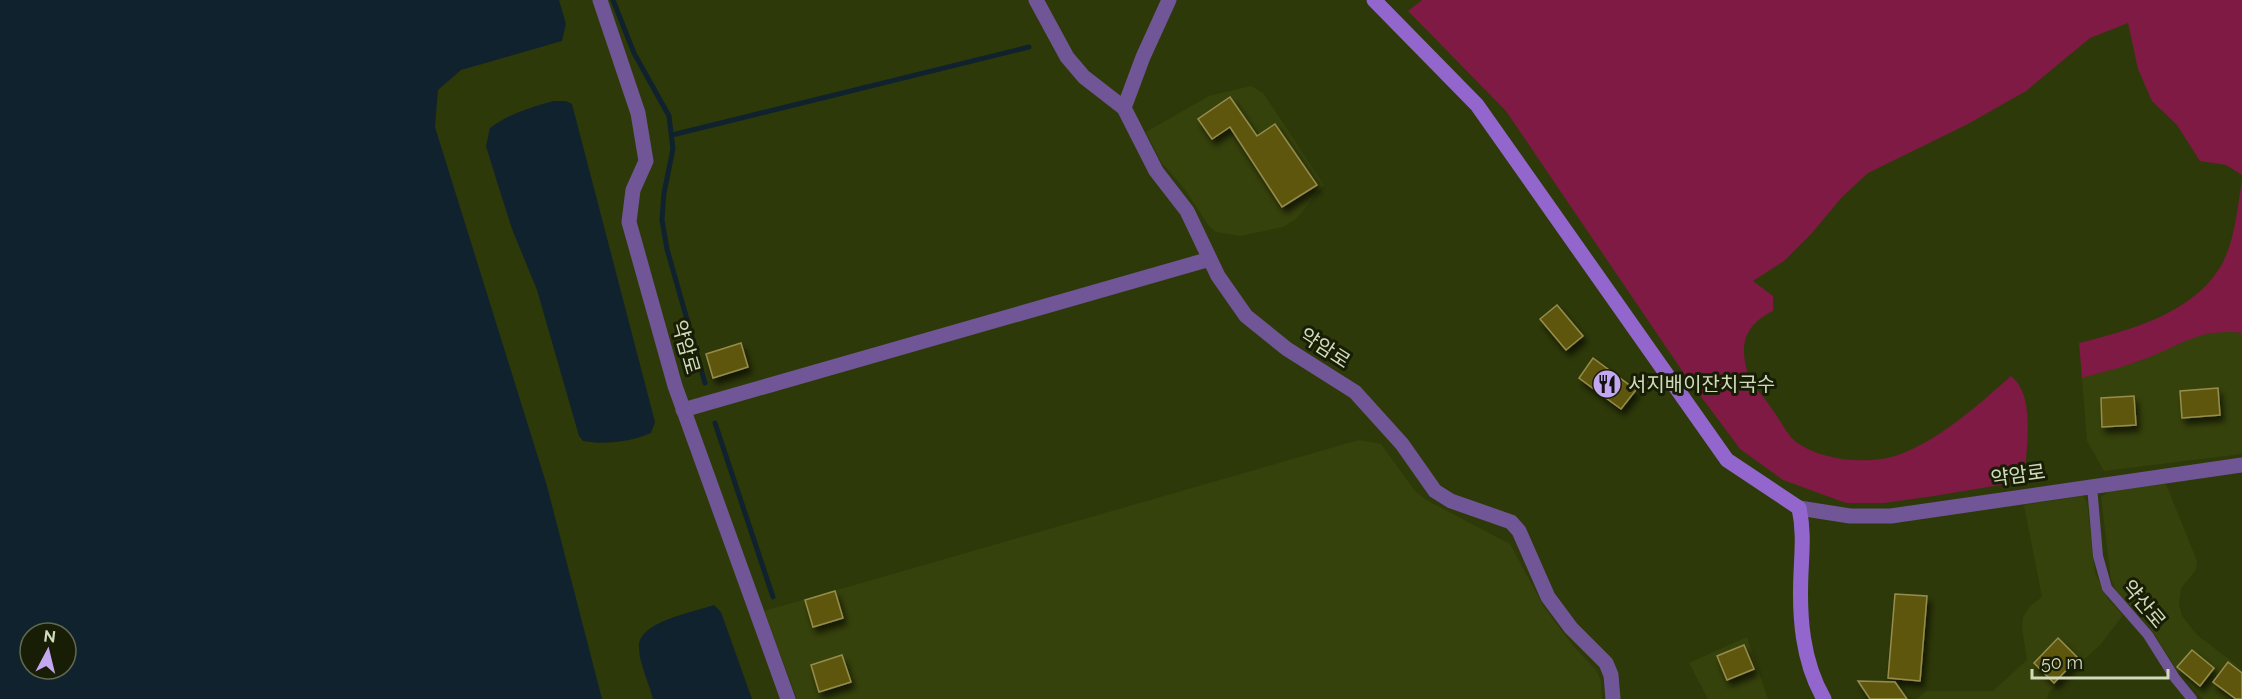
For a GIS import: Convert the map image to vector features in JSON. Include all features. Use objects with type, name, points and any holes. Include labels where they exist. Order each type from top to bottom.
[{"type":"street","name":"약암로","points":[[600,0],[638,113],[646,161],[633,190],[629,222],[683,410],[788,699]]},
{"type":"street","name":"약암로","points":[[1036,0],[1067,57],[1084,77],[1124,108],[1156,171],[1188,212],[1230,296],[1246,316],[1287,349],[1355,392],[1402,444],[1435,490],[1451,501],[1511,522],[1520,531],[1548,597],[1571,628],[1606,663],[1611,675],[1613,699]]},
{"type":"street","points":[[1124,108],[1143,57],[1169,0]]},
{"type":"street","name":"약암로","points":[[1374,0],[1477,105],[1727,460],[1799,508],[1850,516],[1891,516],[2242,465]]},
{"type":"street","points":[[683,410],[1210,259]]},
{"type":"street","points":[[1799,508],[1803,525],[1801,598],[1806,656],[1824,699]]},
{"type":"lane","name":"약산로","points":[[2092,486],[2098,556],[2107,588],[2148,635],[2175,678],[2192,699]]},
{"type":"shaded area","points":[[1422,0],[2242,0],[2242,175],[2226,165],[2200,161],[2177,125],[2152,101],[2138,69],[2128,23],[2090,38],[2026,91],[1968,124],[1868,173],[1842,197],[1812,233],[1784,261],[1753,281],[1773,296],[1773,311],[1757,322],[1747,335],[1744,351],[1751,380],[1796,442],[1832,457],[1873,460],[1898,455],[1944,431],[2011,376],[2019,385],[2027,408],[2027,450],[2025,475],[2012,483],[1884,503],[1846,503],[1783,480],[1740,449],[1685,375],[1506,111],[1408,11]]},
{"type":"shaded area","points":[[1251,86],[1263,93],[1324,185],[1296,219],[1283,227],[1240,236],[1216,232],[1209,226],[1184,188],[1161,162],[1146,132],[1209,96]]},
{"type":"shaded area","points":[[2242,180],[2242,333],[2202,335],[2137,362],[2082,378],[2079,343],[2117,333],[2156,318],[2192,298],[2207,285],[2219,269],[2229,249]]},
{"type":"shaded area","points":[[2224,331],[2242,333],[2242,454],[2104,471],[2087,441],[2082,378],[2143,360],[2190,337]]},
{"type":"shaded area","points":[[1359,440],[1381,444],[1415,491],[1426,500],[1510,544],[1544,607],[1574,647],[1596,670],[1601,681],[1602,699],[797,699],[764,611]]},
{"type":"shaded area","points":[[2166,484],[2197,561],[2196,570],[2181,588],[2179,604],[2182,616],[2197,635],[2242,669],[2242,699],[2203,699],[2180,675],[2147,623],[2117,592],[2111,579],[2101,497],[2110,491]]},
{"type":"shaded area","points":[[2083,496],[2087,502],[2095,573],[2108,599],[2123,615],[2101,644],[2049,692],[2047,699],[1917,699],[1926,691],[1993,691],[2027,660],[2022,628],[2023,617],[2030,606],[2042,597],[2024,505]]},
{"type":"shaded area","points":[[1747,637],[1768,699],[1708,699],[1689,663]]},
{"type":"water","points":[[0,0],[559,0],[566,24],[562,41],[461,70],[438,90],[435,127],[547,486],[602,699],[0,699]]},
{"type":"water","points":[[554,101],[566,101],[572,104],[655,422],[651,433],[626,441],[591,442],[583,441],[579,436],[537,290],[512,229],[486,146],[490,128],[497,123]]},
{"type":"water","points":[[714,605],[721,612],[752,699],[653,699],[640,658],[639,645],[642,637],[658,624]]},
{"type":"building","points":[[1230,97],[1257,136],[1275,124],[1317,185],[1282,207],[1230,127],[1212,139],[1198,119]]},
{"type":"building","points":[[1557,305],[1583,336],[1566,350],[1540,319]]},
{"type":"building","points":[[741,343],[748,367],[713,378],[706,354]]},
{"type":"building","name":"서지배이잔치국수","points":[[1593,358],[1636,390],[1621,409],[1579,378]]},
{"type":"building","points":[[2218,388],[2220,415],[2182,418],[2180,391]]},
{"type":"building","points":[[2134,396],[2136,425],[2102,427],[2101,398]]},
{"type":"building","points":[[835,591],[843,618],[813,627],[805,600]]},
{"type":"building","points":[[1895,594],[1927,596],[1920,681],[1888,678]]},
{"type":"building","points":[[2058,638],[2078,658],[2054,683],[2034,663]]},
{"type":"building","points":[[1744,645],[1754,669],[1727,680],[1717,656]]},
{"type":"building","points":[[2192,650],[2214,668],[2200,686],[2177,667]]},
{"type":"building","points":[[842,655],[851,682],[819,692],[811,665]]},
{"type":"building","points":[[2228,662],[2242,673],[2242,699],[2236,699],[2213,682]]},
{"type":"building","points":[[1858,681],[1895,682],[1907,699],[1870,699]]},
{"type":"waterway","points":[[613,0],[634,53],[669,116],[673,149],[664,193],[662,220],[667,249],[705,383]]},
{"type":"waterway","points":[[672,135],[1029,47]]},
{"type":"waterway","points":[[715,423],[773,597]]},
{"type":"place","name":"서지배이잔치국수","points":[[1607,384]]}]
